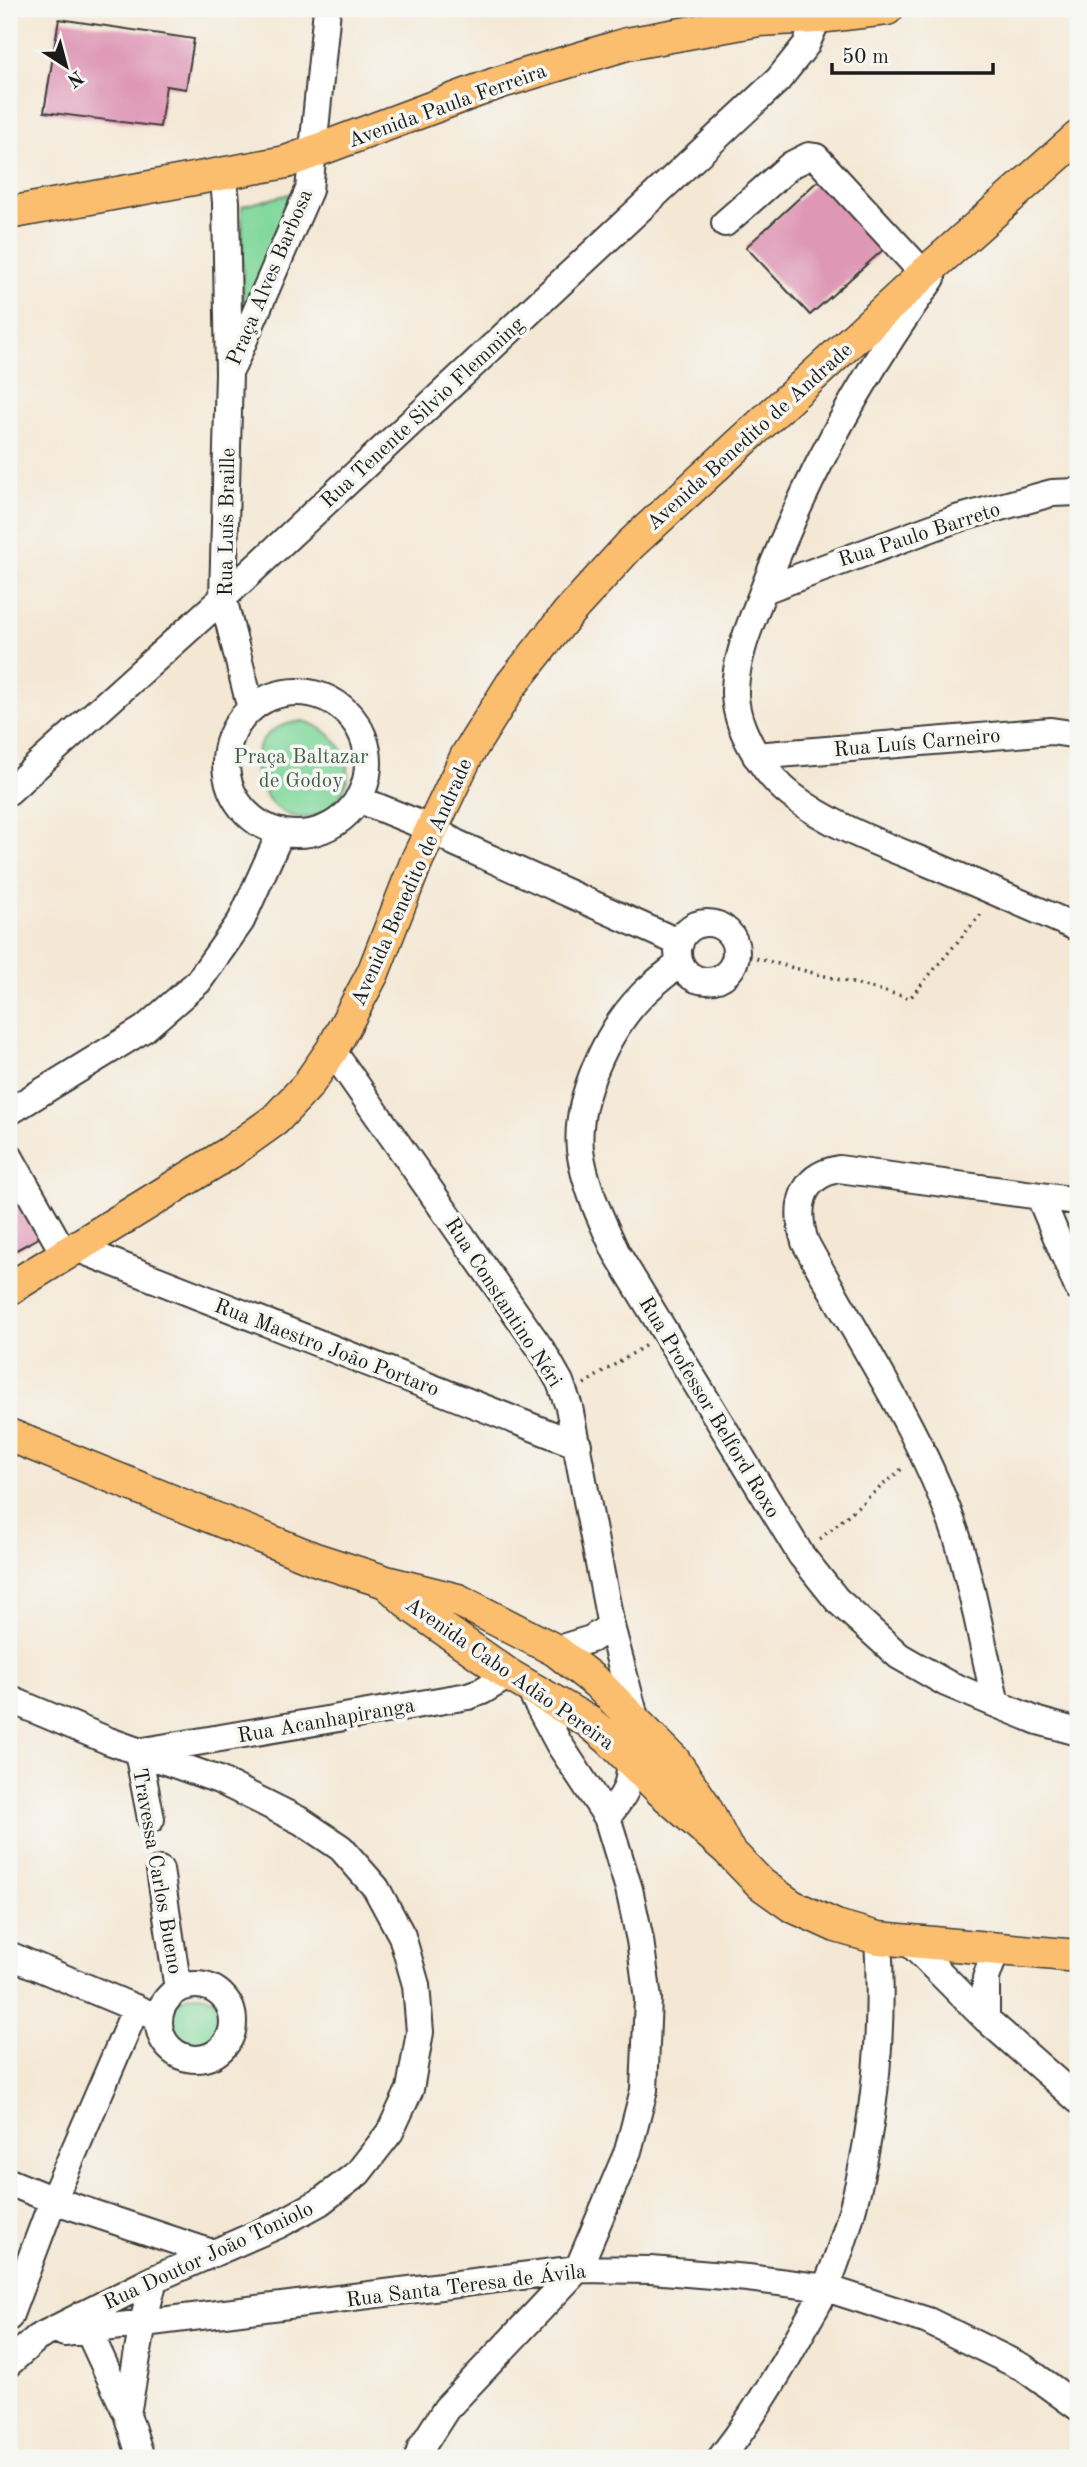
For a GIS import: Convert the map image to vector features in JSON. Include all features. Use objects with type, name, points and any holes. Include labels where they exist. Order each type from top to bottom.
[{"type":"main road","name":"Avenida Paula Ferreira","points":[[9,213],[286,162],[498,83],[627,44],[759,20],[818,18],[887,9]]},
{"type":"main road","name":"Avenida Benedito de Andrade","points":[[9,1290],[229,1153],[275,1120],[307,1086],[332,1049],[373,973],[417,860],[467,755],[510,685],[569,612],[630,545],[1078,136]]},
{"type":"main road","name":"Avenida Cabo Adão Pereira","points":[[9,1434],[316,1559],[386,1582],[458,1600],[555,1650],[597,1683],[673,1759],[703,1803],[727,1849]]},
{"type":"main road","name":"Avenida Cabo Adão Pereira","points":[[386,1582],[414,1608],[519,1682],[589,1722],[727,1849],[761,1884],[792,1906],[836,1926],[878,1938],[1078,1956]]},
{"type":"main road","points":[[519,1682],[528,1657],[555,1650]]},
{"type":"main road","points":[[630,1759],[635,1746],[636,1721]]},
{"type":"street","name":"Praça Alves Barbosa","points":[[229,373],[309,190],[327,9]]},
{"type":"street","name":"Rua Tenente Silvio Flemming","points":[[9,790],[223,598],[778,80],[806,45],[818,18]]},
{"type":"street","points":[[725,223],[791,164],[809,156],[816,157],[924,274]]},
{"type":"street","name":"Praça Alves Barbosa","points":[[223,173],[226,202],[229,373]]},
{"type":"street","points":[[951,251],[890,337],[827,447],[783,540],[740,653],[735,692],[740,720],[756,756],[789,793],[813,810],[855,833],[1078,928]]},
{"type":"street","name":"Rua Luís Braille","points":[[229,373],[223,598],[251,709]]},
{"type":"street","name":"Rua Paulo Barreto","points":[[764,590],[956,519],[1052,493],[1078,492]]},
{"type":"street","points":[[297,692],[321,696],[343,708],[359,727],[367,751],[367,776],[358,799],[344,817],[325,829],[303,834],[281,832],[260,824],[245,812],[234,796],[227,778],[229,740],[238,723],[251,709],[272,696],[297,692]]},
{"type":"street","name":"Rua Luís Carneiro","points":[[756,756],[1051,731],[1078,735]]},
{"type":"street","points":[[358,799],[432,829],[680,953]]},
{"type":"street","points":[[9,1112],[144,1028],[198,982],[241,921],[281,832]]},
{"type":"street","points":[[712,924],[730,934],[736,953],[729,971],[712,981],[693,978],[685,971],[680,953],[693,928],[712,924]]},
{"type":"street","name":"Rua Professor Belford Roxo","points":[[680,953],[620,1023],[595,1067],[583,1104],[580,1149],[592,1199],[611,1241],[801,1555],[837,1600],[899,1656],[946,1683],[1038,1721],[1078,1732]]},
{"type":"street","name":"Rua Constantino Néri","points":[[332,1049],[560,1382],[578,1445],[611,1626],[636,1721]]},
{"type":"street","points":[[9,1156],[71,1252]]},
{"type":"street","points":[[996,1704],[957,1537],[922,1452],[874,1361],[805,1242],[799,1223],[800,1207],[813,1180],[825,1171],[839,1169],[1040,1197],[1077,1198]]},
{"type":"street","points":[[1040,1197],[1078,1288]]},
{"type":"street","name":"Rua Maestro João Portaro","points":[[71,1252],[578,1445]]},
{"type":"street","points":[[555,1650],[591,1639],[611,1626]]},
{"type":"street","points":[[418,2458],[421,2448],[446,2409],[578,2269],[628,2151],[644,2090],[648,1999],[640,1940],[629,1889],[607,1817],[519,1682]]},
{"type":"street","name":"Rua Acanhapiranga","points":[[138,1752],[468,1696],[519,1682]]},
{"type":"street","name":"Rua Doutor João Toniolo","points":[[9,1699],[138,1752],[219,1780],[301,1821],[341,1848],[376,1888],[402,1936],[416,1985],[420,2032],[410,2089],[390,2132],[358,2173],[320,2202],[278,2225],[154,2278],[84,2321],[37,2338],[9,2363]]},
{"type":"street","name":"Travessa Carlos Bueno","points":[[138,1752],[151,1819]]},
{"type":"street","points":[[607,1817],[628,1788],[631,1776],[630,1759]]},
{"type":"street","name":"Travessa Carlos Bueno","points":[[160,1870],[178,1989]]},
{"type":"street","points":[[721,2458],[746,2426],[826,2288],[850,2219],[869,2136],[880,1980],[878,1938]]},
{"type":"street","points":[[909,1942],[986,2019],[1078,2100]]},
{"type":"street","points":[[986,2019],[986,1978],[996,1950]]},
{"type":"street","points":[[9,1955],[148,2013],[166,2043],[175,2053],[187,2058],[200,2059],[213,2055],[223,2047],[233,2024],[232,2011],[226,1999],[216,1990],[204,1985],[178,1989],[162,2007],[148,2013],[52,2200],[9,2317]]},
{"type":"street","points":[[9,2182],[52,2200],[212,2253]]},
{"type":"street","name":"Rua Santa Teresa de Ávila","points":[[84,2321],[142,2323],[578,2269],[665,2271],[748,2278],[826,2288],[928,2321],[1024,2368],[1078,2407]]},
{"type":"street","points":[[127,2414],[142,2323],[154,2278]]},
{"type":"street","points":[[84,2321],[127,2414],[141,2458]]},
{"type":"street","points":[[9,2347],[37,2338]]},
{"type":"path","points":[[736,953],[910,998],[999,893]]},
{"type":"path","points":[[565,1396],[665,1333]]},
{"type":"path","points":[[801,1555],[922,1452]]},
{"type":"green space","points":[[290,194],[243,339],[242,206]]},
{"type":"green space","name":"Praça Baltazar de Godoy","points":[[303,721],[316,726],[337,742],[348,765],[348,777],[344,790],[335,802],[313,816],[292,816],[274,805],[261,788],[255,767],[259,746],[274,730]]},
{"type":"green space","points":[[202,1995],[212,1999],[220,2007],[224,2022],[220,2037],[212,2045],[192,2049],[182,2045],[174,2037],[170,2017],[174,2007],[182,1999]]},
{"type":"building","points":[[59,19],[194,39],[186,89],[166,86],[160,127],[44,112]]},
{"type":"building","points":[[821,178],[884,249],[810,315],[746,247]]},
{"type":"building","points":[[9,1176],[44,1235],[9,1254]]}]
